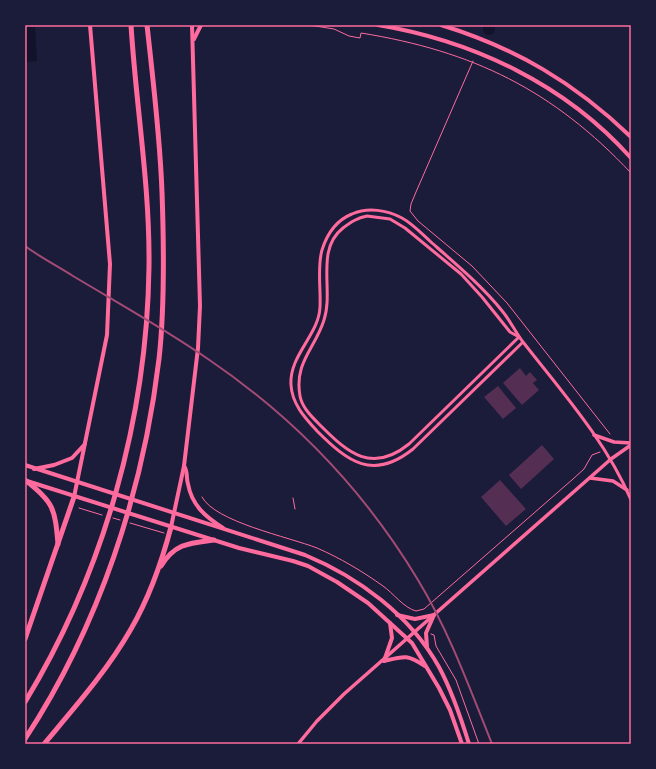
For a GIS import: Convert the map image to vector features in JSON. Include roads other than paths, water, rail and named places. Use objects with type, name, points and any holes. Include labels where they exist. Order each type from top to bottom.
[{"type":"highway","points":[[25,702],[64,630],[85,582],[108,519],[137,408],[143,354],[149,267],[146,192],[131,25]]},
{"type":"highway","points":[[25,739],[52,694],[79,643],[112,564],[141,460],[152,410],[159,358],[163,287],[162,205],[147,25]]},
{"type":"highway","points":[[25,480],[38,490],[51,504],[56,516],[58,547]]},
{"type":"highway","points":[[25,640],[58,547],[74,496]]},
{"type":"highway","points":[[154,578],[169,526]]},
{"type":"highway","points":[[44,744],[97,681],[115,654],[139,613],[154,578],[165,559],[184,544],[214,540]]},
{"type":"main road","points":[[74,496],[107,335],[110,264],[90,25]]},
{"type":"main road","points":[[169,526],[175,513],[184,466],[198,348],[200,306],[192,25]]},
{"type":"main road","points":[[193,41],[201,25]]},
{"type":"main road","points":[[378,25],[438,38],[484,54],[519,71],[579,109],[597,124],[631,158]]},
{"type":"main road","points":[[441,25],[472,35],[503,48],[553,74],[588,99],[631,137]]},
{"type":"main road","points":[[34,469],[54,465],[72,458],[86,443]]},
{"type":"main road","points":[[25,465],[89,487],[305,555],[338,570],[378,598],[397,614],[427,648],[450,690],[469,744]]},
{"type":"main road","points":[[184,466],[186,469],[189,490],[196,504],[209,518],[229,531]]},
{"type":"main road","points":[[25,480],[214,540],[308,566],[352,591],[407,639],[427,668],[450,710],[462,744]]},
{"type":"main road","points":[[397,614],[415,620],[434,615]]},
{"type":"main road","points":[[427,648],[426,633],[434,615]]},
{"type":"main road","points":[[384,660],[392,638],[390,623]]},
{"type":"main road","points":[[384,660],[405,655],[413,658],[427,668]]},
{"type":"street","points":[[523,342],[413,449],[397,461],[388,464],[370,466],[360,464],[343,456],[310,424],[300,412],[294,400],[291,385],[293,369],[300,352],[318,319],[322,250],[328,236],[338,224],[359,211],[374,210],[392,213],[410,222],[486,291],[611,459],[631,500]]},
{"type":"street","points":[[361,217],[384,218],[405,228],[461,274],[510,332],[519,337],[409,444],[385,457],[371,459],[348,451],[314,419],[300,398],[300,371],[306,355],[324,320],[326,309],[327,262],[330,244],[340,231],[350,222],[361,217]]},
{"type":"street","points":[[594,435],[614,442],[631,444]]},
{"type":"street","points":[[298,744],[327,710],[611,459],[631,444]]},
{"type":"street","points":[[590,478],[605,478],[627,490]]},
{"type":"railway","points":[[25,246],[208,359],[270,406],[325,458],[351,486],[375,516],[418,580],[440,619],[492,744]]}]
